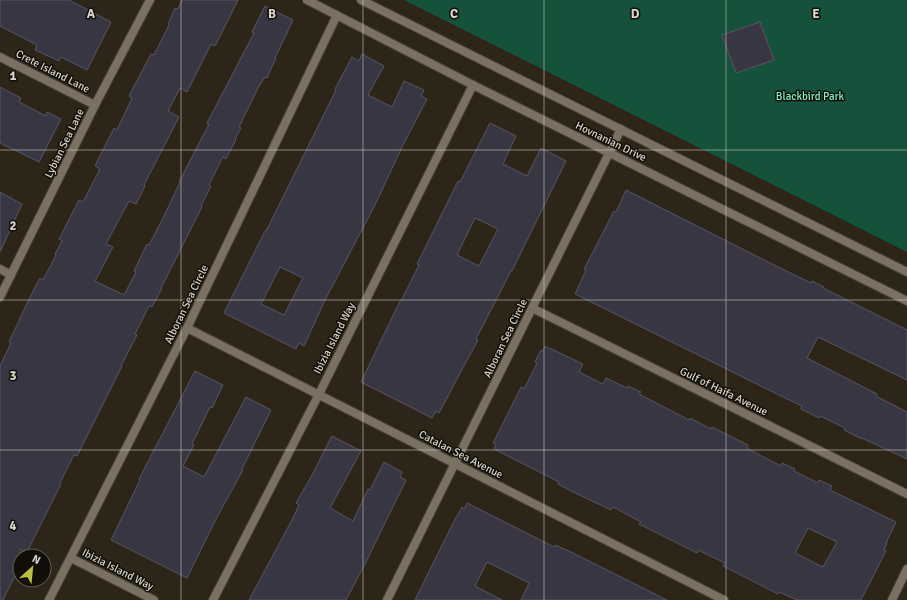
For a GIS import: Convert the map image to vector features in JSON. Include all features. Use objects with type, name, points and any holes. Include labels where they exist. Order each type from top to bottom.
[{"type":"street","name":"Lybian Sea Lane","points":[[0,297],[95,105],[150,0]]},
{"type":"street","name":"Hovnanian Drive","points":[[307,0],[473,85],[907,301]]},
{"type":"street","name":"Hovnanian Drive","points":[[362,0],[907,272]]},
{"type":"street","name":"Alboran Sea Circle","points":[[49,600],[187,328],[337,15]]},
{"type":"street","name":"Crete Island Lane","points":[[0,57],[95,105]]},
{"type":"street","name":"Ibizia Island Way","points":[[213,600],[319,394],[473,85]]},
{"type":"street","name":"Alboran Sea Circle","points":[[387,600],[621,129]]},
{"type":"street","points":[[0,269],[11,275]]},
{"type":"street","name":"Gulf of Haifa Avenue","points":[[532,308],[907,494]]},
{"type":"street","name":"Catalan Sea Avenue","points":[[187,328],[724,600]]},
{"type":"street","name":"Ibizia Island Way","points":[[71,558],[154,600]]},
{"type":"street","points":[[892,600],[907,569]]},
{"type":"green space","name":"Blackbird Park","points":[[404,0],[907,0],[907,252]]},
{"type":"building","points":[[0,0],[69,0],[111,22],[87,70],[61,57],[59,61],[35,50],[37,45],[0,26]]},
{"type":"building","points":[[182,0],[238,0],[215,46],[211,44],[187,92],[180,88],[168,111],[179,117],[144,185],[145,186],[136,204],[129,201],[106,244],[113,247],[95,281],[124,295],[136,272],[134,271],[147,244],[149,245],[164,216],[179,182],[209,124],[207,123],[254,33],[252,32],[265,6],[293,20],[267,78],[265,77],[258,88],[239,127],[241,128],[235,139],[236,140],[226,159],[223,157],[209,185],[211,186],[201,206],[202,207],[162,288],[152,307],[149,306],[135,334],[137,335],[122,366],[77,456],[74,455],[29,548],[12,548],[12,581],[3,600],[0,600],[0,366],[11,343],[9,342],[31,295],[40,278],[43,280],[56,255],[55,254],[62,241],[59,239],[79,200],[83,202],[100,169],[95,166],[114,128],[117,130],[132,98],[129,96],[151,54],[154,55],[169,25],[168,24],[175,8],[178,9]]},
{"type":"building","points":[[760,22],[774,60],[736,73],[722,35]]},
{"type":"building","points":[[362,54],[384,66],[368,95],[392,107],[404,81],[424,90],[421,96],[427,99],[403,145],[375,205],[325,300],[304,346],[299,343],[296,349],[224,313],[352,57],[359,61]],"holes":[[[280,267],[303,278],[284,315],[261,304]]]},
{"type":"building","points":[[0,87],[21,98],[19,102],[46,116],[47,112],[61,119],[39,162],[0,143]]},
{"type":"building","points":[[490,123],[516,136],[503,164],[527,176],[541,148],[566,161],[512,271],[476,339],[478,340],[439,413],[436,411],[432,418],[361,382],[419,265],[417,264],[458,181],[460,182]],"holes":[[[475,218],[498,229],[479,266],[457,255]]]},
{"type":"building","points":[[626,190],[770,263],[811,283],[812,281],[907,330],[907,380],[818,337],[807,358],[877,394],[876,396],[907,412],[907,459],[862,439],[844,430],[845,428],[820,416],[819,418],[801,409],[802,406],[575,294],[586,270],[584,269],[614,211],[616,212]]},
{"type":"building","points":[[0,192],[22,204],[0,252]]},
{"type":"building","points":[[545,346],[583,364],[579,372],[603,384],[606,378],[627,388],[628,386],[641,392],[639,394],[689,420],[690,418],[711,429],[712,427],[748,445],[747,448],[750,450],[781,466],[782,463],[818,483],[819,480],[832,486],[830,490],[896,522],[886,543],[884,550],[886,551],[861,600],[797,600],[779,592],[778,594],[723,566],[725,563],[698,550],[697,553],[639,524],[641,522],[613,507],[611,510],[571,491],[558,484],[559,482],[494,449],[496,444],[493,443],[521,387],[524,389],[537,363],[535,362],[541,350],[543,351]],"holes":[[[808,528],[837,542],[823,567],[795,553]]]},
{"type":"building","points":[[195,371],[223,385],[212,408],[210,407],[192,444],[194,445],[183,466],[204,477],[246,397],[271,410],[242,469],[243,470],[216,519],[187,578],[111,540],[140,480],[139,479]]},
{"type":"building","points":[[332,436],[361,451],[330,508],[353,521],[368,489],[370,490],[384,462],[402,472],[400,477],[406,480],[366,562],[346,600],[249,600],[293,518],[299,505],[296,503]]},
{"type":"building","points":[[467,503],[554,547],[555,545],[571,552],[667,600],[521,600],[529,583],[487,562],[475,586],[502,600],[415,600],[453,523],[462,507],[464,509]]}]
